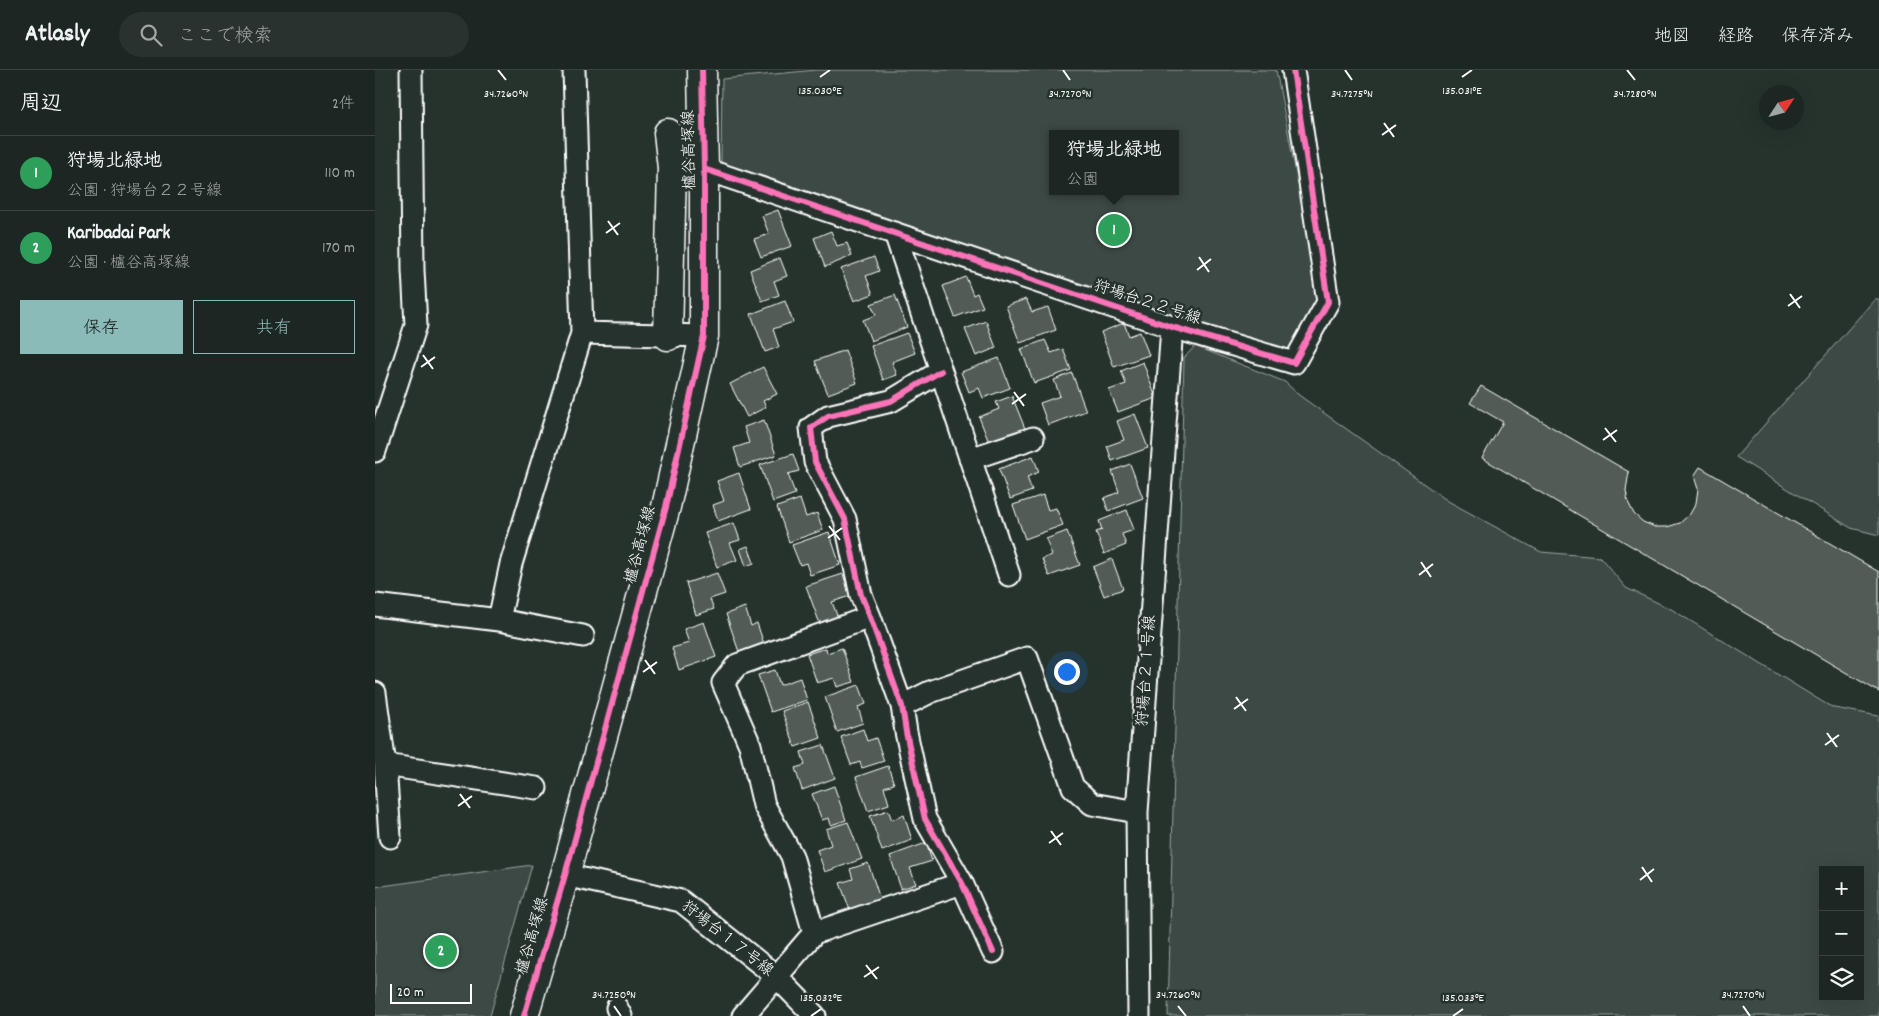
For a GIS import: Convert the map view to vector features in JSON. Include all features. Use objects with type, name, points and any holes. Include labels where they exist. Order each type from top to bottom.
[{"type":"street","points":[[375,451],[416,325],[413,270],[411,70]]},
{"type":"street","points":[[499,620],[511,564],[582,332],[573,70]]},
{"type":"street","name":"櫨谷高塚線","points":[[525,1016],[666,507],[704,336],[705,169],[702,70]]},
{"type":"street","name":"狩場台２２号線","points":[[705,169],[1172,327],[1294,363],[1328,302],[1293,70]]},
{"type":"street","points":[[668,133],[672,168],[668,336]]},
{"type":"street","points":[[895,233],[1009,576]]},
{"type":"street","name":"狩場台２１号線","points":[[1139,1016],[1137,812],[1172,327]]},
{"type":"street","points":[[582,332],[704,336]]},
{"type":"street","points":[[941,371],[891,401],[828,416],[811,428],[815,462],[845,519],[861,595],[871,617],[902,706],[925,819],[962,883],[993,952]]},
{"type":"street","points":[[971,459],[1033,438]]},
{"type":"street","points":[[375,604],[499,620],[583,636]]},
{"type":"street","points":[[814,933],[791,856],[764,805],[751,745],[723,683],[737,665],[871,617]]},
{"type":"street","points":[[902,706],[930,692],[1027,658],[1073,786],[1092,804],[1137,812]]},
{"type":"street","points":[[375,692],[385,766],[390,837]]},
{"type":"street","points":[[385,766],[536,788]]},
{"type":"street","name":"狩場台１７号線","points":[[565,875],[681,901],[777,977],[815,1016]]},
{"type":"street","points":[[743,1016],[814,933],[962,883]]},
{"type":"shaded area","points":[[817,70],[1276,70],[1320,298],[1286,353],[721,163],[722,79]]},
{"type":"shaded area","points":[[1875,299],[1879,299],[1879,535],[1851,528],[1736,457]]},
{"type":"shaded area","points":[[1195,346],[1285,382],[1300,396],[1448,501],[1541,552],[1600,557],[1626,588],[1671,609],[1826,704],[1834,708],[1879,716],[1879,1016],[1168,1016],[1184,358]]},
{"type":"shaded area","points":[[532,865],[490,1016],[375,1016],[375,887]]},
{"type":"building","points":[[778,210],[792,246],[761,257],[754,239],[769,234],[762,216]]},
{"type":"building","points":[[831,231],[837,246],[847,243],[852,256],[825,267],[814,238]]},
{"type":"building","points":[[874,257],[879,271],[866,276],[873,294],[854,301],[841,269]]},
{"type":"building","points":[[780,258],[787,276],[774,281],[779,295],[762,301],[750,270]]},
{"type":"building","points":[[966,277],[973,295],[977,293],[983,307],[955,317],[943,286]]},
{"type":"building","points":[[895,295],[907,327],[871,341],[863,320],[876,315],[871,304]]},
{"type":"building","points":[[1026,299],[1032,312],[1048,307],[1056,330],[1020,343],[1006,306]]},
{"type":"building","points":[[785,301],[793,322],[773,329],[779,347],[765,352],[751,314]]},
{"type":"building","points":[[986,321],[996,348],[976,356],[965,329]]},
{"type":"building","points":[[1124,323],[1129,336],[1140,332],[1149,355],[1114,367],[1101,332]]},
{"type":"building","points":[[907,333],[915,353],[892,362],[897,375],[883,380],[871,346]]},
{"type":"building","points":[[1045,340],[1051,353],[1063,349],[1071,370],[1034,383],[1021,349]]},
{"type":"building","points":[[845,350],[857,383],[828,394],[815,361]]},
{"type":"building","points":[[999,358],[1010,388],[983,398],[979,388],[969,392],[961,372]]},
{"type":"building","points":[[1143,362],[1156,398],[1118,412],[1109,390],[1126,384],[1121,371]]},
{"type":"building","points":[[763,367],[777,394],[763,401],[766,407],[747,417],[730,384]]},
{"type":"building","points":[[1072,373],[1086,411],[1048,425],[1040,403],[1060,396],[1054,380]]},
{"type":"building","points":[[1481,386],[1629,472],[1626,490],[1628,502],[1634,514],[1643,522],[1655,527],[1667,527],[1680,523],[1690,514],[1696,503],[1698,489],[1694,476],[1700,467],[1879,572],[1879,692],[1482,458],[1503,422],[1470,403]]},
{"type":"building","points":[[1012,396],[1026,431],[990,445],[979,417],[999,409],[996,402]]},
{"type":"building","points":[[1135,414],[1148,448],[1112,461],[1107,446],[1124,440],[1117,421]]},
{"type":"building","points":[[764,420],[776,455],[740,467],[734,448],[749,443],[744,427]]},
{"type":"building","points":[[793,454],[799,471],[788,474],[795,494],[773,502],[760,465]]},
{"type":"building","points":[[1033,456],[1039,472],[1027,477],[1032,491],[1010,499],[999,469]]},
{"type":"building","points":[[1130,464],[1143,498],[1108,511],[1104,498],[1119,492],[1112,471]]},
{"type":"building","points":[[739,473],[751,509],[718,521],[713,505],[724,501],[717,481]]},
{"type":"building","points":[[1043,495],[1048,510],[1056,508],[1063,525],[1025,539],[1013,505]]},
{"type":"building","points":[[800,499],[806,517],[817,513],[823,530],[789,542],[777,507]]},
{"type":"building","points":[[1127,510],[1134,530],[1122,534],[1126,545],[1104,554],[1096,532],[1102,530],[1099,521]]},
{"type":"building","points":[[734,523],[740,540],[730,543],[737,560],[717,567],[705,533]]},
{"type":"building","points":[[1067,531],[1080,565],[1049,576],[1042,559],[1052,555],[1046,539]]},
{"type":"building","points":[[829,532],[840,565],[810,575],[806,563],[800,565],[792,545]]},
{"type":"building","points":[[748,546],[754,563],[746,566],[740,549]]},
{"type":"building","points":[[1112,559],[1123,589],[1104,596],[1093,567]]},
{"type":"building","points":[[717,573],[725,594],[710,599],[714,609],[696,615],[686,583]]},
{"type":"building","points":[[843,574],[850,596],[832,602],[838,618],[820,624],[806,586]]},
{"type":"building","points":[[745,607],[751,626],[757,623],[764,644],[739,652],[726,614]]},
{"type":"building","points":[[704,622],[716,657],[679,670],[672,648],[689,643],[684,629]]},
{"type":"building","points":[[826,648],[827,653],[842,648],[854,682],[837,687],[834,678],[817,683],[807,654]]},
{"type":"building","points":[[775,670],[780,685],[800,678],[807,700],[771,712],[758,675]]},
{"type":"building","points":[[859,685],[866,704],[858,707],[863,723],[837,732],[825,697]]},
{"type":"building","points":[[808,702],[821,738],[795,747],[782,711]]},
{"type":"building","points":[[863,729],[867,741],[876,738],[884,761],[862,768],[860,762],[851,765],[841,737]]},
{"type":"building","points":[[823,745],[835,778],[802,790],[795,768],[805,765],[801,752]]},
{"type":"building","points":[[888,766],[894,784],[884,787],[889,804],[868,811],[856,777]]},
{"type":"building","points":[[834,786],[846,820],[831,825],[829,818],[822,820],[812,794]]},
{"type":"building","points":[[888,810],[892,820],[904,815],[912,840],[882,851],[870,816]]},
{"type":"building","points":[[848,822],[862,859],[825,872],[817,850],[831,845],[826,829]]},
{"type":"building","points":[[926,843],[932,861],[910,868],[916,884],[901,889],[890,856]]},
{"type":"building","points":[[868,863],[880,899],[850,910],[840,883],[853,879],[850,869]]},
{"type":"cycle path","points":[[524,1016],[565,875],[666,507],[704,336],[702,70]]},
{"type":"cycle path","points":[[704,169],[1172,327],[1294,363],[1328,302],[1293,70]]},
{"type":"cycle path","points":[[941,371],[891,401],[828,416],[811,428],[815,462],[845,519],[861,595],[902,706],[925,819],[962,883],[993,952]]},
{"type":"place","name":"狩場北緑地","points":[[1114,230]]},
{"type":"place","name":"Karibadai Park","points":[[441,951]]}]
